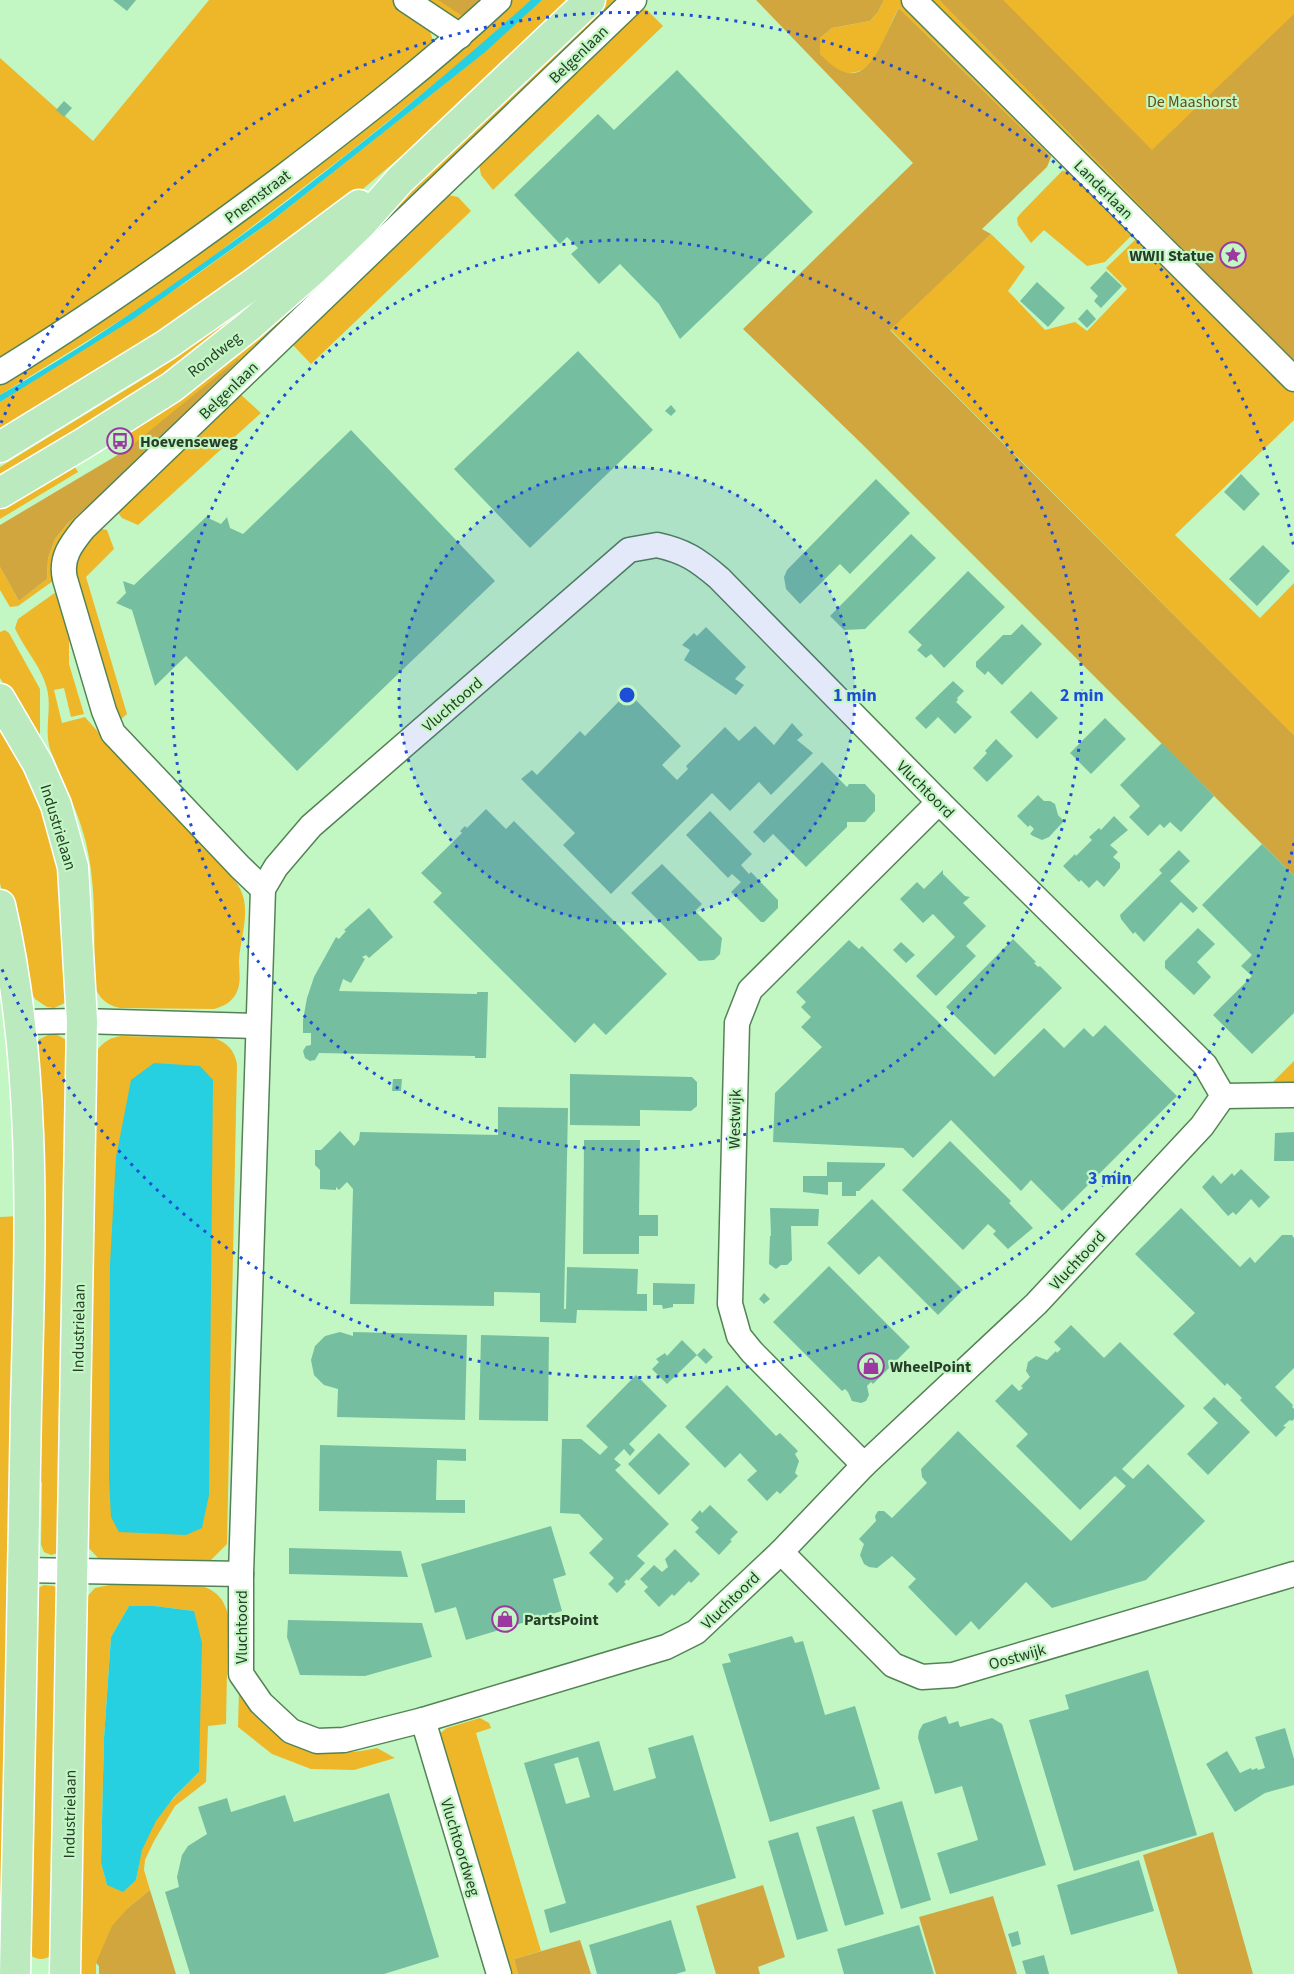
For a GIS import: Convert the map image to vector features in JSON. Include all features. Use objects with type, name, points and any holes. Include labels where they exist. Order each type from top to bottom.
[{"type":"main road","name":"Rondweg","points":[[0,493],[152,400],[248,327],[360,225],[400,180],[590,0]]},
{"type":"main road","name":"Rondweg","points":[[0,447],[166,345],[253,284],[348,212],[400,180]]},
{"type":"main road","name":"Industrielaan","points":[[0,699],[38,764],[56,805],[73,867],[82,1021],[66,1974]]},
{"type":"main road","points":[[0,905],[21,1022],[30,1215],[15,1974]]},
{"type":"street","points":[[406,0],[460,36]]},
{"type":"street","name":"Pnemstraat","points":[[0,372],[206,235],[362,117],[460,36],[499,0]]},
{"type":"street","name":"Belgenlaan","points":[[263,889],[113,733],[104,711],[64,579],[63,561],[70,545],[84,528],[634,0]]},
{"type":"street","name":"Landerlaan","points":[[914,0],[1294,379]]},
{"type":"street","name":"Vluchtoord","points":[[657,545],[678,549],[697,560],[719,578],[939,802],[1205,1065],[1223,1096],[1202,1126],[1036,1304],[864,1465],[781,1552],[696,1632],[666,1647],[423,1720],[344,1740],[317,1741],[291,1731],[261,1703],[241,1674],[241,1574],[263,889],[276,867],[311,826],[630,550],[657,545]]},
{"type":"street","name":"Westwijk","points":[[864,1465],[739,1336],[730,1304],[737,1023],[750,990],[939,802]]},
{"type":"street","points":[[21,1022],[82,1021],[258,1026]]},
{"type":"street","points":[[1223,1096],[1294,1095]]},
{"type":"street","name":"Oostwijk","points":[[781,1552],[893,1665],[922,1677],[953,1675],[1294,1574]]},
{"type":"street","points":[[23,1570],[236,1572],[241,1574]]},
{"type":"street","name":"Vluchtoordweg","points":[[423,1720],[499,1974]]},
{"type":"green space","points":[[209,0],[396,0],[428,24],[433,41],[430,50],[277,175],[0,364],[0,58],[93,141]]},
{"type":"green space","points":[[401,0],[575,0],[404,154],[324,222],[200,313],[131,349],[0,429],[0,402],[185,283],[274,219],[481,55],[475,51],[351,151],[207,261],[140,308],[0,395],[0,378],[461,42]]},
{"type":"green space","points":[[606,0],[622,0],[53,563],[53,581],[18,606],[10,607],[0,590],[0,567],[19,601],[47,579],[48,558],[55,539],[68,523],[104,492],[239,360],[126,450],[119,439],[438,162]]},
{"type":"green space","points":[[884,0],[906,0],[1050,147],[1051,157],[899,8],[880,51],[871,63],[854,73],[840,71],[829,65],[820,54],[820,38],[832,28],[870,21]]},
{"type":"green space","points":[[921,0],[939,0],[1294,363]]},
{"type":"green space","name":"De Maashorst","points":[[944,0],[1294,0],[1294,340]]},
{"type":"green space","points":[[638,9],[647,10],[663,26],[493,190],[481,175],[479,164]]},
{"type":"green space","points":[[1072,170],[1134,233],[1105,262],[1087,266],[1044,230],[1031,243],[1018,225],[1017,218],[1021,213],[1062,171]]},
{"type":"green space","points":[[448,195],[458,197],[471,211],[311,364],[292,344],[441,197]]},
{"type":"green space","points":[[991,234],[1025,267],[1008,291],[1045,330],[1075,322],[1087,331],[1127,289],[1106,268],[1139,236],[1294,387],[1294,420],[1175,535],[1260,618],[1294,583],[1294,735],[890,329]]},
{"type":"green space","points":[[320,244],[250,318],[0,484],[0,467],[153,373],[248,303]]},
{"type":"green space","points":[[239,393],[261,413],[138,525],[122,518],[116,510]]},
{"type":"green space","points":[[75,467],[78,472],[0,519],[0,500]]},
{"type":"green space","points":[[96,528],[107,530],[114,549],[86,577],[127,714],[119,721],[76,588],[73,563]]},
{"type":"green space","points":[[56,592],[69,634],[69,664],[84,714],[71,717],[64,688],[54,690],[62,723],[85,717],[137,777],[231,875],[242,893],[245,915],[239,961],[239,986],[234,997],[222,1006],[214,1009],[120,1008],[104,1000],[94,985],[93,896],[90,860],[83,831],[48,742],[49,704],[45,681],[15,628],[18,619]]},
{"type":"green space","points":[[5,630],[9,633],[40,689],[40,741],[37,740],[0,678],[0,632]]},
{"type":"green space","points":[[0,722],[49,818],[60,864],[67,1002],[54,1008],[47,1007],[35,999],[32,993],[22,935],[8,917],[0,883]]},
{"type":"green space","points":[[50,1034],[56,1034],[68,1041],[58,1553],[51,1555],[44,1552],[41,1545],[42,1483],[33,1467],[34,1046],[38,1040]]},
{"type":"green space","points":[[121,1036],[214,1038],[230,1048],[237,1064],[227,1544],[211,1560],[99,1559],[84,1543],[94,1056],[105,1042]]},
{"type":"green space","points":[[1294,1061],[1294,1085],[1269,1086]]},
{"type":"green space","points":[[19,1216],[4,1974],[0,1974],[0,1217]]},
{"type":"green space","points":[[114,1584],[202,1586],[219,1596],[228,1615],[226,1724],[208,1726],[206,1782],[175,1806],[145,1860],[144,1870],[150,1890],[129,1907],[96,1963],[96,1974],[73,1974],[83,1601],[95,1588]],"holes":[[[129,1606],[155,1606],[194,1611],[199,1772],[165,1809],[151,1829],[141,1852],[136,1880],[107,1885],[101,1863],[104,1738],[111,1637]]]},
{"type":"green space","points":[[44,1585],[58,1589],[51,1956],[41,1959],[32,1957],[27,1952],[36,1589]]},
{"type":"green space","points":[[239,1691],[266,1723],[281,1735],[298,1744],[335,1752],[355,1752],[377,1748],[395,1758],[354,1770],[311,1769],[272,1754],[238,1727]]},
{"type":"green space","points":[[480,1718],[489,1723],[491,1728],[476,1733],[541,1951],[514,1959],[518,1974],[504,1974],[439,1734],[447,1728]]},
{"type":"shaded area","points":[[438,0],[482,0],[464,17]]},
{"type":"shaded area","points":[[756,0],[884,0],[870,21],[832,28],[820,38],[820,54],[836,68],[850,73],[861,71],[878,51],[899,8],[1051,157],[1047,167],[982,229],[991,234],[890,330],[1294,735],[1294,876],[861,443],[743,329],[913,163]]},
{"type":"shaded area","name":"De Maashorst","points":[[939,0],[1003,0],[1152,150],[1294,14],[1294,363]]},
{"type":"shaded area","points":[[238,359],[104,492],[68,523],[55,539],[48,558],[47,579],[19,601],[0,567],[0,525],[126,450]]},
{"type":"shaded area","points":[[1213,1832],[1253,1974],[1178,1974],[1143,1855]]},
{"type":"shaded area","points":[[763,1885],[785,1957],[758,1967],[760,1974],[716,1974],[696,1906]]},
{"type":"shaded area","points":[[150,1890],[176,1974],[99,1974],[99,1966],[96,1963],[112,1926],[129,1907]]},
{"type":"shaded area","points":[[993,1896],[1017,1974],[936,1974],[919,1917]]},
{"type":"shaded area","points":[[580,1940],[591,1974],[518,1974],[514,1959]]},
{"type":"water","points":[[531,0],[542,0],[484,53],[274,219],[132,320],[0,402],[0,395],[131,313],[257,224],[396,115]]},
{"type":"water","points":[[154,1063],[200,1066],[213,1080],[209,1495],[202,1528],[186,1535],[119,1532],[111,1517],[109,1479],[110,1264],[116,1157],[131,1080]]},
{"type":"water","points":[[129,1606],[155,1606],[194,1611],[202,1643],[199,1772],[174,1797],[156,1821],[142,1850],[136,1880],[123,1892],[107,1885],[101,1863],[104,1738],[111,1637]]},
{"type":"building","points":[[113,0],[136,0],[127,11]]},
{"type":"building","points":[[677,70],[813,212],[680,339],[659,304],[620,264],[599,284],[571,254],[578,248],[567,237],[560,244],[514,195],[598,114],[614,130]]},
{"type":"building","points":[[64,101],[72,108],[64,117],[56,110]]},
{"type":"building","points":[[1106,271],[1122,286],[1101,308],[1094,301],[1098,296],[1090,288]]},
{"type":"building","points":[[1037,282],[1065,308],[1048,327],[1020,301]]},
{"type":"building","points":[[1087,309],[1096,319],[1087,328],[1078,319]]},
{"type":"building","points":[[578,351],[653,430],[530,548],[454,469]]},
{"type":"building","points":[[671,405],[676,411],[671,416],[665,411]]},
{"type":"building","points":[[351,430],[495,581],[297,771],[186,656],[155,686],[132,610],[116,603],[126,593],[123,581],[134,585],[206,517],[221,524],[227,517],[230,528],[243,534]]},
{"type":"building","points":[[1241,474],[1260,494],[1244,511],[1224,492]]},
{"type":"building","points":[[876,479],[910,513],[850,574],[840,564],[800,604],[786,589],[784,577],[787,570]]},
{"type":"building","points":[[911,534],[936,558],[865,629],[844,630],[830,616]]},
{"type":"building","points":[[1263,545],[1290,571],[1257,606],[1229,579]]},
{"type":"building","points":[[968,571],[1005,607],[944,668],[931,654],[926,658],[917,650],[922,645],[908,632]]},
{"type":"building","points":[[1022,624],[1042,644],[1002,685],[988,671],[985,675],[976,667],[976,662],[1003,635],[1011,635]]},
{"type":"building","points":[[706,627],[746,667],[735,679],[744,685],[736,695],[684,660],[690,650],[682,645],[694,633],[697,636]]},
{"type":"building","points":[[953,681],[964,691],[956,702],[972,717],[955,734],[938,717],[926,729],[915,718]]},
{"type":"building","points":[[1031,691],[1058,718],[1037,739],[1010,712]]},
{"type":"building","points":[[628,692],[681,746],[662,765],[677,780],[688,769],[686,766],[725,727],[739,741],[755,726],[774,745],[792,723],[803,735],[797,740],[813,753],[771,795],[759,782],[730,811],[712,793],[611,894],[563,845],[575,833],[521,779],[532,770],[537,775],[580,731],[585,736]]},
{"type":"building","points":[[1105,718],[1126,739],[1091,774],[1070,753]]},
{"type":"building","points":[[996,739],[1013,756],[987,782],[973,768]]},
{"type":"building","points":[[1162,743],[1214,796],[1181,832],[1170,822],[1164,828],[1160,824],[1148,836],[1129,817],[1140,806],[1120,785]]},
{"type":"building","points":[[822,762],[847,787],[849,784],[865,784],[875,795],[875,811],[865,822],[847,822],[847,827],[806,867],[773,834],[764,843],[753,832]]},
{"type":"building","points":[[1038,795],[1044,801],[1055,804],[1058,815],[1064,821],[1049,837],[1042,840],[1030,834],[1034,829],[1030,825],[1028,827],[1017,816]]},
{"type":"building","points":[[486,809],[506,829],[514,821],[667,974],[606,1035],[594,1023],[575,1043],[433,902],[442,893],[421,873],[462,833],[460,831],[465,826],[467,828]]},
{"type":"building","points":[[710,811],[752,854],[741,865],[778,900],[778,908],[764,922],[761,922],[731,892],[741,882],[732,874],[728,878],[686,835]]},
{"type":"building","points":[[1114,816],[1128,830],[1110,845],[1118,852],[1113,857],[1120,863],[1120,868],[1104,887],[1097,880],[1089,888],[1081,880],[1079,882],[1063,866],[1092,840],[1089,837],[1099,828],[1101,830]]},
{"type":"building","points":[[1262,844],[1294,876],[1294,1013],[1252,1054],[1213,1015],[1252,976],[1241,966],[1252,955],[1202,905]]},
{"type":"building","points":[[1179,850],[1190,861],[1170,881],[1198,908],[1193,913],[1181,902],[1144,942],[1135,932],[1133,934],[1120,915],[1162,873],[1159,870]]},
{"type":"building","points":[[662,864],[702,904],[695,911],[722,938],[720,954],[714,960],[699,961],[631,893]]},
{"type":"building","points":[[943,870],[943,874],[965,896],[970,897],[963,903],[986,926],[966,946],[976,956],[936,996],[916,976],[955,937],[933,914],[923,923],[900,899],[917,882],[924,889]]},
{"type":"building","points":[[369,908],[393,937],[369,958],[366,955],[362,957],[365,959],[351,983],[343,979],[339,991],[477,994],[477,992],[488,992],[486,1058],[319,1053],[315,1060],[310,1061],[305,1058],[303,1051],[306,1046],[311,1045],[311,1033],[303,1033],[303,1020],[314,977],[336,937],[339,939],[346,931],[344,930]]},
{"type":"building","points":[[1198,928],[1215,944],[1197,962],[1211,977],[1194,995],[1165,968],[1165,961]]},
{"type":"building","points":[[1013,939],[1036,962],[1034,963],[1038,967],[1040,966],[1062,988],[995,1055],[946,1007]]},
{"type":"building","points":[[849,940],[859,949],[862,946],[994,1077],[1044,1028],[1064,1048],[1084,1028],[1093,1037],[1105,1025],[1177,1096],[1062,1211],[1031,1180],[1021,1191],[951,1120],[913,1158],[903,1148],[773,1142],[775,1093],[822,1047],[801,1027],[811,1017],[801,1007],[806,1002],[796,992]]},
{"type":"building","points":[[901,942],[915,955],[906,963],[893,950]]},
{"type":"building","points":[[570,1074],[692,1077],[697,1082],[697,1106],[691,1111],[640,1110],[640,1126],[570,1125]]},
{"type":"building","points":[[393,1079],[402,1079],[401,1091],[392,1091]]},
{"type":"building","points":[[498,1107],[568,1108],[564,1309],[566,1309],[567,1267],[638,1269],[637,1294],[647,1294],[647,1311],[577,1310],[576,1323],[540,1322],[540,1293],[494,1292],[494,1306],[350,1304],[353,1189],[347,1182],[339,1190],[336,1187],[336,1190],[320,1189],[320,1170],[315,1165],[315,1150],[321,1150],[340,1131],[354,1146],[359,1140],[360,1132],[498,1135]]},
{"type":"building","points":[[1294,1132],[1294,1161],[1274,1161],[1275,1133]]},
{"type":"building","points":[[584,1140],[640,1140],[639,1215],[658,1215],[658,1236],[639,1236],[639,1254],[583,1254]]},
{"type":"building","points":[[950,1141],[1011,1201],[1009,1203],[1033,1228],[1008,1249],[993,1234],[996,1231],[988,1224],[963,1250],[902,1190]]},
{"type":"building","points":[[827,1162],[885,1163],[885,1166],[859,1191],[856,1191],[856,1196],[842,1196],[842,1182],[828,1182],[828,1195],[803,1192],[803,1176],[827,1176]]},
{"type":"building","points":[[1241,1169],[1270,1197],[1259,1208],[1251,1199],[1236,1215],[1233,1212],[1228,1216],[1202,1187],[1213,1175],[1221,1184],[1232,1173],[1234,1176]]},
{"type":"building","points":[[872,1199],[963,1290],[938,1315],[879,1256],[859,1275],[827,1243]]},
{"type":"building","points":[[770,1208],[819,1209],[818,1226],[791,1226],[792,1260],[787,1265],[781,1265],[776,1269],[769,1264]]},
{"type":"building","points":[[1181,1208],[1240,1267],[1250,1257],[1255,1263],[1282,1235],[1292,1235],[1294,1238],[1294,1368],[1275,1387],[1293,1405],[1294,1419],[1283,1426],[1286,1427],[1276,1437],[1227,1383],[1225,1386],[1173,1334],[1195,1313],[1135,1254]]},
{"type":"building","points":[[829,1266],[910,1347],[873,1384],[871,1382],[867,1386],[869,1395],[866,1401],[861,1403],[852,1401],[845,1389],[842,1391],[773,1322]]},
{"type":"building","points":[[653,1283],[695,1284],[694,1304],[673,1304],[673,1307],[663,1309],[662,1305],[653,1305]]},
{"type":"building","points":[[764,1293],[770,1299],[764,1304],[759,1299]]},
{"type":"building","points":[[1071,1325],[1104,1358],[1120,1342],[1185,1406],[1122,1469],[1133,1479],[1148,1464],[1205,1521],[1146,1580],[1052,1608],[1026,1582],[979,1630],[971,1621],[956,1636],[908,1587],[916,1579],[892,1556],[877,1568],[864,1564],[860,1555],[864,1544],[859,1539],[876,1521],[875,1516],[878,1511],[884,1511],[892,1518],[927,1483],[922,1477],[921,1469],[958,1431],[1071,1541],[1126,1486],[1115,1476],[1080,1510],[1016,1446],[1028,1434],[995,1401],[1012,1384],[1019,1391],[1023,1388],[1021,1386],[1030,1377],[1026,1371],[1028,1362],[1036,1356],[1047,1360],[1056,1351],[1057,1353],[1061,1349],[1054,1342]]},
{"type":"building","points":[[340,1332],[353,1336],[353,1332],[467,1335],[465,1420],[337,1417],[338,1389],[324,1385],[314,1375],[311,1360],[315,1346],[325,1336]]},
{"type":"building","points":[[481,1335],[549,1337],[548,1421],[479,1420]]},
{"type":"building","points":[[682,1340],[697,1355],[667,1384],[652,1369],[659,1362],[656,1359],[665,1353],[667,1356]]},
{"type":"building","points":[[704,1348],[713,1357],[706,1364],[697,1355]]},
{"type":"building","points":[[636,1375],[667,1406],[629,1444],[635,1450],[630,1456],[624,1449],[614,1459],[621,1465],[615,1470],[669,1524],[637,1556],[645,1563],[628,1581],[627,1579],[624,1582],[626,1584],[617,1593],[608,1584],[614,1578],[589,1553],[603,1539],[579,1514],[560,1513],[562,1439],[581,1439],[600,1455],[608,1447],[586,1426]]},
{"type":"building","points":[[727,1385],[776,1436],[780,1433],[798,1451],[795,1454],[799,1461],[795,1473],[798,1476],[780,1494],[777,1491],[767,1501],[747,1480],[757,1471],[740,1453],[725,1468],[685,1427]]},
{"type":"building","points":[[1214,1397],[1250,1432],[1208,1475],[1187,1454],[1218,1423],[1203,1408]]},
{"type":"building","points":[[659,1433],[690,1464],[659,1495],[628,1464]]},
{"type":"building","points":[[320,1445],[466,1449],[466,1461],[437,1460],[436,1500],[465,1500],[465,1513],[319,1511]]},
{"type":"building","points":[[710,1505],[738,1532],[719,1555],[695,1532],[699,1528],[691,1520],[700,1510],[702,1513]]},
{"type":"building","points":[[551,1526],[566,1575],[553,1579],[562,1611],[466,1640],[456,1607],[435,1613],[421,1564]]},
{"type":"building","points":[[289,1548],[401,1551],[408,1577],[289,1574]]},
{"type":"building","points":[[675,1549],[700,1574],[674,1596],[672,1594],[659,1607],[644,1591],[648,1587],[640,1579],[654,1565],[662,1572],[668,1567],[665,1559]]},
{"type":"building","points":[[288,1620],[422,1623],[432,1657],[365,1676],[300,1675],[287,1637]]},
{"type":"building","points":[[792,1636],[795,1643],[803,1641],[825,1715],[855,1706],[880,1789],[770,1822],[722,1664],[731,1662],[728,1654]]},
{"type":"building","points":[[1148,1670],[1197,1835],[1074,1871],[1029,1720],[1069,1709],[1065,1695]]},
{"type":"building","points":[[946,1716],[949,1724],[958,1721],[960,1727],[992,1718],[1002,1724],[1046,1865],[950,1894],[937,1853],[978,1840],[962,1786],[935,1794],[918,1738],[923,1724]]},
{"type":"building","points":[[1285,1728],[1294,1759],[1294,1785],[1265,1793],[1235,1812],[1206,1764],[1227,1751],[1240,1773],[1251,1768],[1258,1770],[1265,1768],[1255,1737]]},
{"type":"building","points":[[693,1735],[736,1878],[550,1933],[544,1910],[566,1903],[524,1763],[599,1741],[614,1791],[656,1778],[648,1748]],"holes":[[[578,1757],[590,1797],[566,1804],[554,1764]]]},
{"type":"building","points":[[389,1793],[439,1957],[384,1974],[190,1974],[165,1892],[179,1887],[177,1877],[182,1855],[188,1846],[207,1834],[198,1807],[227,1798],[231,1812],[285,1795],[294,1822]]},
{"type":"building","points":[[902,1801],[931,1900],[901,1909],[872,1810]]},
{"type":"building","points":[[854,1816],[884,1914],[845,1926],[816,1827]]},
{"type":"building","points":[[798,1832],[828,1931],[797,1940],[768,1841]]},
{"type":"building","points":[[1139,1860],[1154,1911],[1071,1935],[1057,1885]]},
{"type":"building","points":[[671,1920],[686,1971],[676,1974],[597,1974],[589,1945]]},
{"type":"building","points":[[919,1925],[934,1974],[844,1974],[837,1949]]},
{"type":"building","points":[[1018,1931],[1021,1944],[1012,1947],[1008,1934]]},
{"type":"building","points":[[1044,1955],[1049,1974],[1026,1974],[1022,1961]]},
{"type":"place","name":"WWII Statue","points":[[1233,255]]},
{"type":"place","name":"Hoevenseweg","points":[[120,441]]},
{"type":"place","name":"WheelPoint","points":[[871,1366]]},
{"type":"place","name":"PartsPoint","points":[[505,1619]]}]
